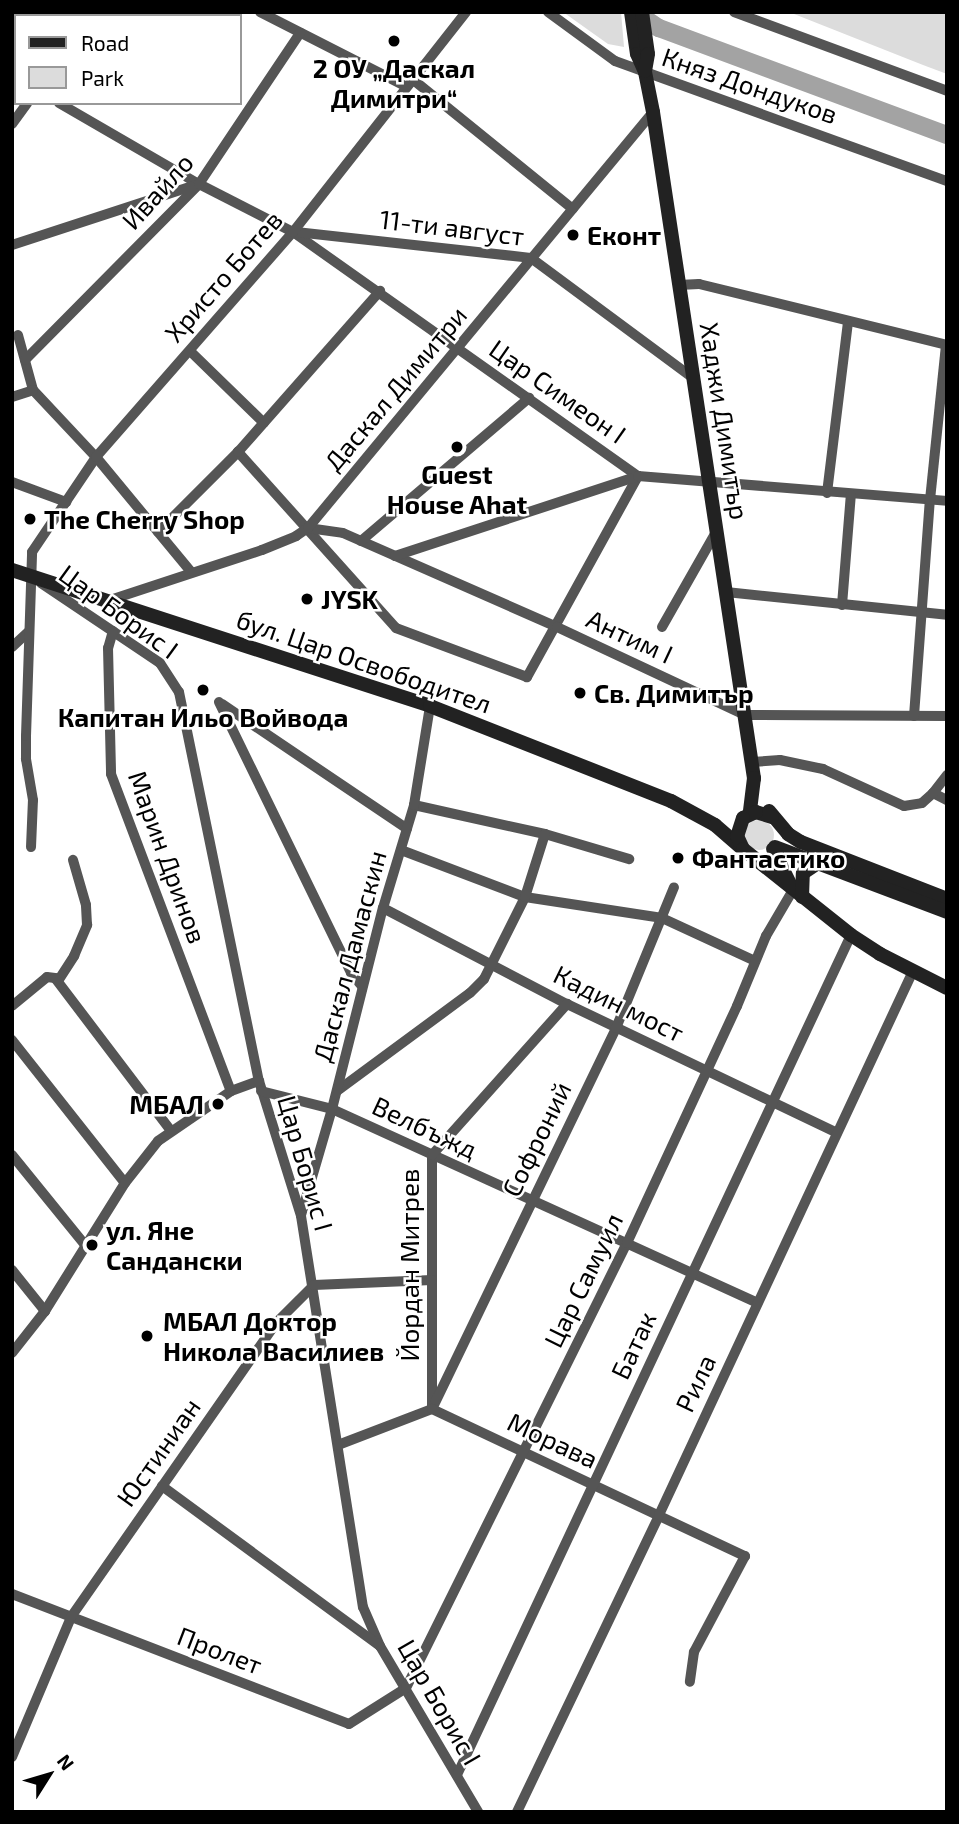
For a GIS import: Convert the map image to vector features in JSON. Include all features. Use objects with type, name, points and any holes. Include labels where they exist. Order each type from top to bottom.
[{"type":"main road","name":"Хаджи Димитър","points":[[631,12],[643,54]]},
{"type":"main road","name":"Хаджи Димитър","points":[[642,12],[645,72],[754,778]]},
{"type":"main road","name":"бул. Цар Освободител","points":[[12,570],[430,706],[695,812]]},
{"type":"main road","points":[[754,778],[780,836],[774,848],[762,855],[746,851],[737,836],[746,816],[754,778]]},
{"type":"main road","points":[[695,812],[717,818],[760,812],[775,820],[801,842],[947,899]]},
{"type":"main road","points":[[695,812],[725,832],[851,935],[947,988]]},
{"type":"main road","points":[[774,848],[947,912]]},
{"type":"main road","points":[[774,848],[798,893]]},
{"type":"main road","points":[[798,893],[803,873],[818,863]]},
{"type":"street","points":[[260,12],[408,83],[573,209]]},
{"type":"street","name":"Христо Ботев","points":[[32,847],[33,800],[26,759],[32,552],[96,457],[293,232],[466,12]]},
{"type":"street","name":"Княз Дондуков","points":[[548,12],[615,61],[947,181]]},
{"type":"street","points":[[734,12],[947,91]]},
{"type":"street","name":"Ивайло","points":[[25,360],[199,184],[300,33]]},
{"type":"street","points":[[12,124],[26,105]]},
{"type":"street","name":"Цар Симеон I","points":[[62,105],[199,184],[293,232],[638,476]]},
{"type":"street","name":"Даскал Димитри","points":[[107,601],[262,550],[308,528],[653,112]]},
{"type":"street","points":[[12,245],[199,184]]},
{"type":"street","name":"11-ти август","points":[[293,232],[531,258],[694,378]]},
{"type":"street","points":[[679,285],[699,284],[947,345],[930,500],[914,716]]},
{"type":"street","points":[[158,532],[238,452],[380,291]]},
{"type":"street","points":[[827,493],[848,321]]},
{"type":"street","points":[[15,335],[42,341]]},
{"type":"street","points":[[15,335],[33,390],[96,457],[191,572]]},
{"type":"street","points":[[190,351],[264,423]]},
{"type":"street","points":[[12,397],[33,390]]},
{"type":"street","points":[[361,541],[529,398]]},
{"type":"street","points":[[238,452],[396,628],[527,677],[638,476]]},
{"type":"street","points":[[395,556],[638,476],[947,501]]},
{"type":"street","points":[[12,482],[66,502]]},
{"type":"street","points":[[842,605],[851,494]]},
{"type":"street","name":"Антим I","points":[[308,528],[343,533],[557,627],[745,715],[947,716]]},
{"type":"street","points":[[662,627],[717,530]]},
{"type":"street","name":"Цар Борис I","points":[[30,575],[160,663],[179,692],[260,1086],[301,1216],[363,1607],[380,1646],[478,1812]]},
{"type":"street","points":[[726,592],[947,615]]},
{"type":"street","points":[[12,647],[29,631]]},
{"type":"street","name":"Марин Дринов","points":[[113,631],[108,648],[111,774],[231,1091]]},
{"type":"street","points":[[362,986],[351,973],[219,702],[407,829]]},
{"type":"street","name":"Даскал Дамаскин","points":[[301,1216],[337,1091],[383,908],[414,805],[430,706]]},
{"type":"street","points":[[752,762],[780,760],[823,769],[904,806],[922,803],[947,775]]},
{"type":"street","points":[[933,793],[947,800]]},
{"type":"street","points":[[414,805],[545,834],[629,859]]},
{"type":"street","points":[[337,1091],[470,993],[484,979],[525,897],[545,834]]},
{"type":"street","points":[[401,850],[525,897],[662,918],[755,961]]},
{"type":"street","points":[[12,1006],[54,978],[75,956],[87,925],[86,905],[73,860]]},
{"type":"street","name":"Софроний","points":[[432,1409],[616,1028],[674,887]]},
{"type":"street","name":"Цар Самуил","points":[[406,1688],[626,1243],[707,1071],[755,961],[798,893]]},
{"type":"street","name":"Кадин мост","points":[[383,908],[567,1004],[837,1133]]},
{"type":"street","name":"Батак","points":[[457,1775],[851,935]]},
{"type":"street","name":"Рила","points":[[517,1812],[659,1516],[912,971]]},
{"type":"street","points":[[54,978],[171,1131]]},
{"type":"street","name":"Йордан Митрев","points":[[432,1409],[432,1155],[567,1004]]},
{"type":"street","points":[[12,1040],[125,1183]]},
{"type":"street","points":[[12,1353],[45,1311],[125,1183],[148,1153],[171,1131],[231,1091],[260,1086]]},
{"type":"street","name":"Велбъжд","points":[[260,1086],[332,1109],[757,1303]]},
{"type":"street","points":[[12,1155],[86,1246]]},
{"type":"street","points":[[12,1270],[45,1311]]},
{"type":"street","points":[[314,1285],[432,1280]]},
{"type":"street","name":"Юстиниан","points":[[12,1757],[71,1617],[277,1322],[314,1285]]},
{"type":"street","points":[[338,1445],[432,1409]]},
{"type":"street","name":"Морава","points":[[432,1409],[745,1556],[694,1652],[690,1682]]},
{"type":"street","points":[[162,1486],[380,1646]]},
{"type":"street","name":"Пролет","points":[[12,1594],[349,1724],[406,1688]]},
{"type":"green space","points":[[563,12],[621,12],[624,47],[608,44]]},
{"type":"green space","points":[[789,12],[947,12],[947,74],[923,65]]},
{"type":"green space","points":[[759,820],[765,821],[773,829],[773,841],[765,849],[759,850],[753,849],[745,841],[744,835],[745,829],[753,821]]},
{"type":"waterway","points":[[635,12],[659,28],[947,135]]},
{"type":"place","name":"2 ОУ „Даскал Димитри“","points":[[394,41]]},
{"type":"place","name":"Еконт","points":[[573,235]]},
{"type":"place","name":"Guest House Ahat","points":[[457,447]]},
{"type":"place","name":"The Cherry Shop","points":[[30,519]]},
{"type":"place","name":"JYSK","points":[[307,599]]},
{"type":"place","name":"Капитан Ильо Войвода","points":[[203,690]]},
{"type":"place","name":"Св. Димитър","points":[[580,693]]},
{"type":"place","name":"Фантастико","points":[[678,858]]},
{"type":"place","name":"МБАЛ","points":[[218,1104]]},
{"type":"place","name":"ул. Яне Сандански","points":[[92,1245]]},
{"type":"place","name":"МБАЛ Доктор Никола Василиев","points":[[147,1336]]}]
